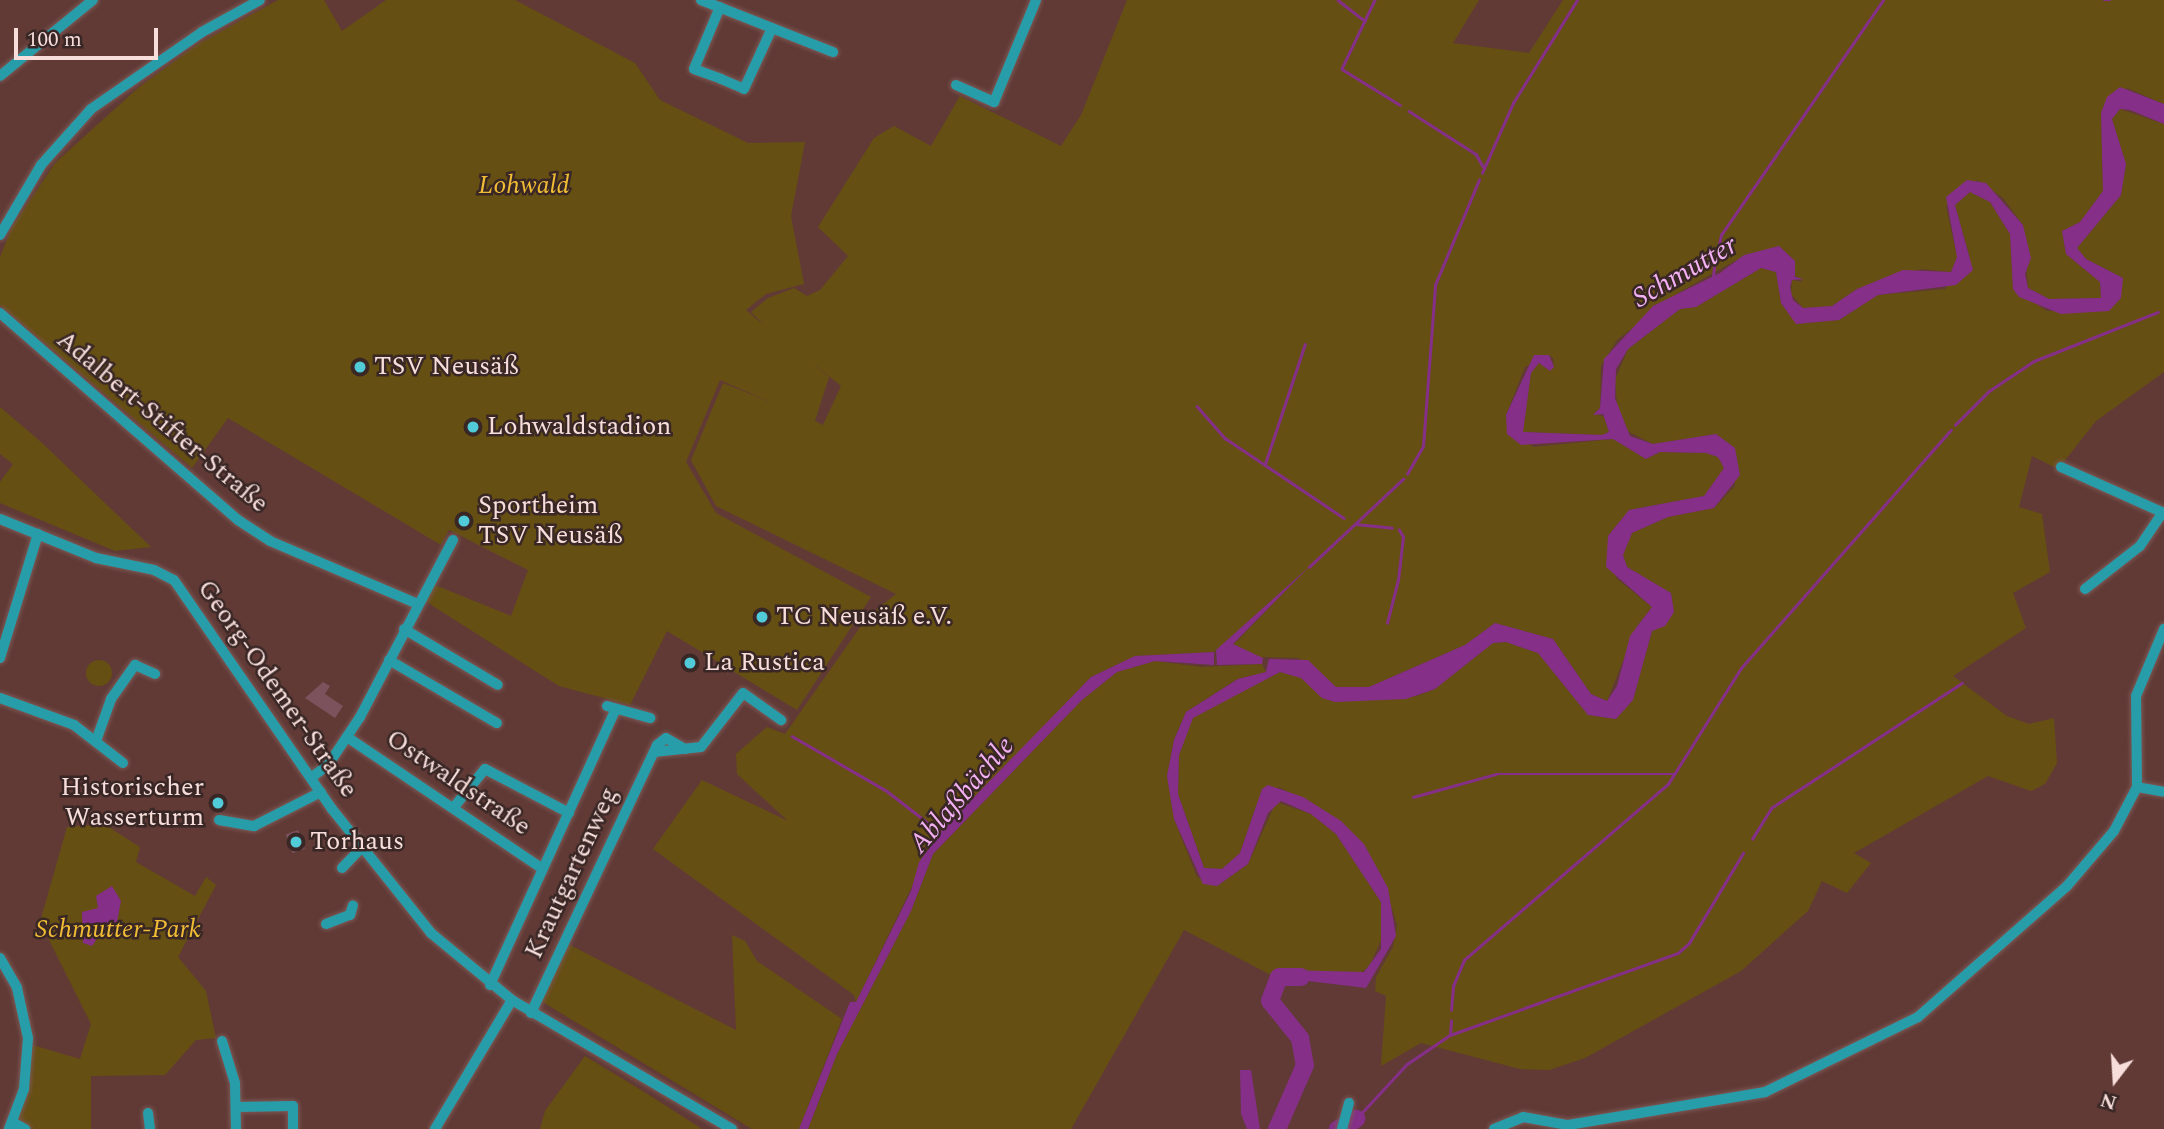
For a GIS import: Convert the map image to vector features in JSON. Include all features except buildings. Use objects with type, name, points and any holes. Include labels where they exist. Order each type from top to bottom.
[{"type":"street","points":[[0,76],[93,0]]},
{"type":"street","points":[[0,235],[5,215],[41,165],[92,109],[202,32],[260,0]]},
{"type":"street","points":[[701,0],[833,52]]},
{"type":"street","points":[[957,85],[994,102],[1036,0]]},
{"type":"street","points":[[720,7],[694,69],[744,89],[772,28]]},
{"type":"street","name":"Adalbert-Stifter-Straße","points":[[0,313],[238,520],[270,541],[418,604]]},
{"type":"street","points":[[2061,467],[2163,512],[2140,546],[2084,589]]},
{"type":"street","name":"Georg-Odemer-Straße","points":[[0,519],[174,580],[361,848],[416,918],[490,985],[531,1013],[732,1129]]},
{"type":"street","points":[[0,658],[5,625],[38,534]]},
{"type":"street","points":[[313,776],[347,737],[453,540]]},
{"type":"street","points":[[404,629],[498,685]]},
{"type":"street","points":[[1494,1129],[1523,1117],[1567,1125],[1765,1092],[1918,1017],[2067,887],[2114,831],[2137,787],[2136,696],[2164,629]]},
{"type":"street","points":[[389,660],[497,723]]},
{"type":"street","points":[[96,741],[111,699],[135,665],[155,674]]},
{"type":"street","name":"Krautgartenweg","points":[[531,1013],[654,752],[685,749],[707,742],[743,693],[781,720]]},
{"type":"street","points":[[0,698],[42,710],[96,741],[123,763]]},
{"type":"street","points":[[490,985],[569,813],[612,708],[650,718]]},
{"type":"street","name":"Ostwaldstraße","points":[[347,737],[543,869]]},
{"type":"street","points":[[454,807],[485,769],[569,813]]},
{"type":"street","points":[[2137,787],[2164,792]]},
{"type":"street","points":[[219,820],[254,826],[321,792]]},
{"type":"street","points":[[342,868],[361,848]]},
{"type":"street","points":[[326,924],[350,915],[353,905]]},
{"type":"street","points":[[0,958],[17,988],[28,1038],[26,1077],[10,1126],[25,1129]]},
{"type":"street","points":[[435,1129],[512,1000]]},
{"type":"street","points":[[222,1041],[237,1107],[236,1129]]},
{"type":"street","points":[[1342,1129],[1349,1103]]},
{"type":"street","points":[[237,1107],[293,1106],[293,1129]]},
{"type":"street","points":[[148,1113],[150,1129]]},
{"type":"green space","name":"Lohwald","points":[[278,0],[324,0],[342,31],[386,0],[515,0],[635,63],[660,100],[748,143],[805,142],[791,216],[804,284],[766,294],[746,310],[765,326],[751,312],[768,298],[794,288],[807,296],[820,290],[848,256],[818,227],[874,138],[894,126],[931,146],[960,96],[1061,146],[1081,115],[1127,0],[1479,0],[1453,43],[1529,53],[1563,0],[2164,0],[2164,104],[2127,88],[2101,113],[2103,191],[2080,222],[2062,231],[2066,254],[2100,282],[2101,298],[2049,299],[2028,288],[2023,225],[2003,198],[1977,180],[1946,206],[1957,257],[1951,272],[1921,269],[1857,289],[1832,306],[1803,308],[1791,294],[1792,280],[1803,282],[1794,275],[1795,261],[1779,246],[1740,258],[1678,293],[1617,340],[1601,366],[1600,408],[1594,413],[1604,417],[1609,432],[1602,435],[1523,432],[1530,373],[1539,363],[1554,367],[1553,358],[1549,355],[1525,367],[1506,415],[1533,447],[1613,439],[1646,459],[1660,452],[1706,453],[1718,457],[1724,468],[1704,496],[1629,510],[1608,536],[1616,578],[1652,607],[1637,626],[1607,701],[1591,694],[1553,639],[1495,623],[1465,645],[1369,687],[1336,687],[1298,658],[1257,657],[1233,645],[1303,573],[1214,652],[1135,656],[1091,677],[935,839],[856,1002],[854,995],[653,849],[702,780],[788,821],[737,774],[736,754],[767,727],[785,734],[868,616],[896,594],[716,506],[691,460],[723,383],[775,404],[720,380],[686,462],[716,513],[871,597],[797,710],[667,631],[630,705],[559,686],[425,601],[430,583],[511,616],[528,570],[449,530],[441,545],[228,418],[192,468],[0,305],[0,257],[12,227],[55,163],[139,87],[198,44]],"holes":[[[805,357],[841,386],[823,425],[815,421],[829,377]]]},
{"type":"green space","points":[[2120,109],[2164,124],[2164,372],[2096,421],[2058,469],[2032,456],[2019,507],[2042,514],[2050,572],[2013,593],[2026,628],[1953,676],[2007,716],[2029,724],[2054,718],[2057,763],[2045,784],[2031,791],[1988,776],[1854,853],[1871,863],[1847,893],[1822,881],[1808,911],[1741,971],[1585,1058],[1549,1070],[1520,1069],[1421,1043],[1381,1066],[1386,996],[1375,991],[1376,977],[1393,947],[1397,925],[1381,874],[1341,821],[1279,787],[1256,806],[1240,853],[1222,869],[1204,868],[1178,794],[1179,755],[1193,717],[1280,672],[1302,678],[1322,698],[1335,702],[1417,696],[1435,689],[1493,643],[1506,642],[1538,653],[1588,715],[1616,719],[1633,700],[1652,631],[1674,612],[1671,593],[1627,567],[1623,555],[1632,533],[1668,517],[1714,508],[1735,486],[1735,448],[1716,434],[1653,444],[1625,430],[1618,415],[1615,380],[1628,349],[1680,309],[1696,307],[1761,268],[1776,272],[1781,303],[1796,324],[1839,320],[1878,295],[1945,289],[1970,258],[1955,205],[1970,192],[1990,202],[2010,234],[2013,289],[2047,311],[2109,311],[2123,278],[2086,259],[2077,248],[2121,195],[2126,164],[2112,119]]},
{"type":"green space","points":[[0,407],[41,442],[151,547],[115,551],[0,503],[0,482],[13,464],[0,454]]},
{"type":"green space","points":[[99,660],[108,664],[112,673],[108,682],[99,686],[90,682],[86,673],[90,664]]},
{"type":"green space","points":[[1155,661],[1202,667],[1262,664],[1266,672],[1237,679],[1186,712],[1174,739],[1167,776],[1174,819],[1197,877],[1217,886],[1248,864],[1276,802],[1311,814],[1336,834],[1381,902],[1383,936],[1369,967],[1357,975],[1285,970],[1275,977],[1184,930],[1071,1129],[808,1129],[837,1054],[911,911],[933,854],[1082,700],[1117,672]]},
{"type":"green space","name":"Schmutter-Park","points":[[104,824],[140,847],[136,862],[195,896],[206,877],[216,885],[178,957],[206,991],[216,1038],[196,1040],[165,1075],[91,1076],[91,1129],[9,1129],[29,1044],[80,1059],[91,1024],[40,922],[67,827]]},
{"type":"green space","points":[[732,935],[745,941],[757,961],[842,1019],[799,1129],[752,1129],[541,1001],[568,944],[736,1030]]},
{"type":"green space","points":[[585,1056],[702,1129],[540,1129],[545,1111]]},
{"type":"shaded area","points":[[2120,87],[2164,104],[2164,124],[2130,110],[2120,109],[2112,119],[2126,164],[2121,195],[2077,248],[2086,259],[2123,278],[2121,298],[2109,311],[2061,314],[2019,297],[2013,289],[2010,234],[1990,202],[1970,192],[1955,205],[1973,270],[1956,285],[1878,295],[1839,320],[1796,324],[1781,303],[1776,272],[1761,268],[1696,307],[1680,309],[1628,349],[1616,369],[1615,398],[1630,436],[1653,444],[1716,434],[1735,448],[1740,475],[1714,508],[1668,517],[1632,533],[1623,555],[1627,567],[1671,593],[1674,612],[1665,626],[1652,631],[1633,700],[1616,719],[1588,715],[1538,653],[1506,642],[1493,643],[1435,689],[1406,699],[1335,702],[1322,698],[1301,678],[1280,672],[1193,718],[1179,755],[1178,794],[1204,868],[1222,869],[1240,853],[1262,789],[1268,785],[1303,797],[1341,821],[1364,844],[1388,888],[1396,936],[1366,988],[1275,977],[1285,970],[1364,972],[1381,949],[1381,902],[1336,834],[1311,814],[1281,801],[1268,813],[1248,864],[1217,886],[1203,884],[1174,819],[1167,776],[1174,740],[1186,712],[1238,679],[1266,672],[1269,659],[1308,660],[1336,687],[1369,687],[1465,645],[1495,623],[1553,639],[1591,694],[1607,701],[1617,686],[1630,636],[1652,607],[1606,567],[1608,536],[1629,510],[1704,496],[1724,468],[1718,457],[1706,453],[1660,452],[1646,459],[1613,439],[1521,445],[1507,434],[1506,415],[1534,355],[1549,355],[1554,367],[1550,371],[1539,363],[1531,373],[1523,432],[1602,435],[1609,432],[1603,414],[1593,415],[1600,408],[1604,359],[1653,306],[1720,273],[1744,255],[1779,246],[1795,261],[1795,277],[1804,279],[1792,280],[1790,287],[1793,300],[1803,308],[1832,306],[1857,289],[1903,270],[1951,272],[1957,257],[1946,197],[1967,180],[1986,183],[2023,225],[2031,258],[2025,274],[2028,288],[2049,299],[2101,298],[2100,282],[2066,254],[2062,231],[2080,222],[2103,191],[2101,113],[2107,97]]},
{"type":"shaded area","points":[[1310,566],[1233,644],[1263,658],[1262,664],[1217,665],[1216,650]]},
{"type":"shaded area","points":[[1214,652],[1214,665],[1155,661],[1117,672],[1082,700],[933,854],[911,911],[837,1054],[808,1129],[799,1129],[850,1002],[856,1002],[911,891],[919,862],[942,830],[1091,677],[1135,656]]},
{"type":"shaded area","points":[[112,886],[121,901],[117,922],[105,927],[92,946],[83,943],[82,912],[98,908],[96,896]]},
{"type":"shaded area","points":[[1240,1070],[1251,1070],[1260,1129],[1247,1129],[1241,1114]]},
{"type":"waterway","points":[[1338,0],[1365,21]]},
{"type":"waterway","points":[[1375,0],[1342,69],[1400,105]]},
{"type":"waterway","points":[[1482,173],[1513,103],[1577,0]]},
{"type":"waterway","points":[[1716,257],[1721,235],[1883,0]]},
{"type":"waterway","points":[[2104,0],[2110,0]]},
{"type":"waterway","points":[[1409,111],[1476,154],[1483,166]]},
{"type":"waterway","points":[[1407,474],[1423,446],[1435,285],[1479,180]]},
{"type":"waterway","points":[[1713,277],[1714,267]]},
{"type":"waterway","points":[[1955,425],[1989,391],[2034,361],[2158,312]]},
{"type":"waterway","points":[[1265,464],[1305,344]]},
{"type":"waterway","points":[[1197,406],[1225,438],[1344,518]]},
{"type":"waterway","points":[[1451,1010],[1453,986],[1464,960],[1668,784],[1741,668],[1951,430]]},
{"type":"waterway","points":[[1309,567],[1403,479]]},
{"type":"waterway","points":[[1356,524],[1392,528]]},
{"type":"waterway","points":[[1387,623],[1398,580],[1403,537],[1399,530]]},
{"type":"waterway","points":[[1752,839],[1771,808],[1962,683]]},
{"type":"waterway","name":"Ablaßbächle","points":[[792,736],[887,791],[941,833]]},
{"type":"waterway","points":[[1413,797],[1496,774],[1675,774]]},
{"type":"waterway","points":[[1356,1119],[1407,1064],[1450,1035],[1678,953],[1689,943],[1743,853]]},
{"type":"waterway","name":"Schmutter","points":[[1271,998],[1279,977],[1301,977]]},
{"type":"waterway","points":[[1270,1001],[1300,1038],[1305,1065],[1277,1129]]},
{"type":"waterway","points":[[1450,1035],[1451,1021]]},
{"type":"waterway","points":[[1338,1129],[1356,1119]]},
{"type":"place","name":"TSV Neusäß","points":[[360,367]]},
{"type":"place","name":"Lohwaldstadion","points":[[473,427]]},
{"type":"place","name":"Sportheim TSV Neusäß","points":[[464,521]]},
{"type":"place","name":"TC Neusäß e.V.","points":[[762,617]]},
{"type":"place","name":"La Rustica","points":[[690,663]]},
{"type":"place","name":"Historischer Wasserturm","points":[[218,803]]},
{"type":"place","name":"Torhaus","points":[[296,842]]}]
